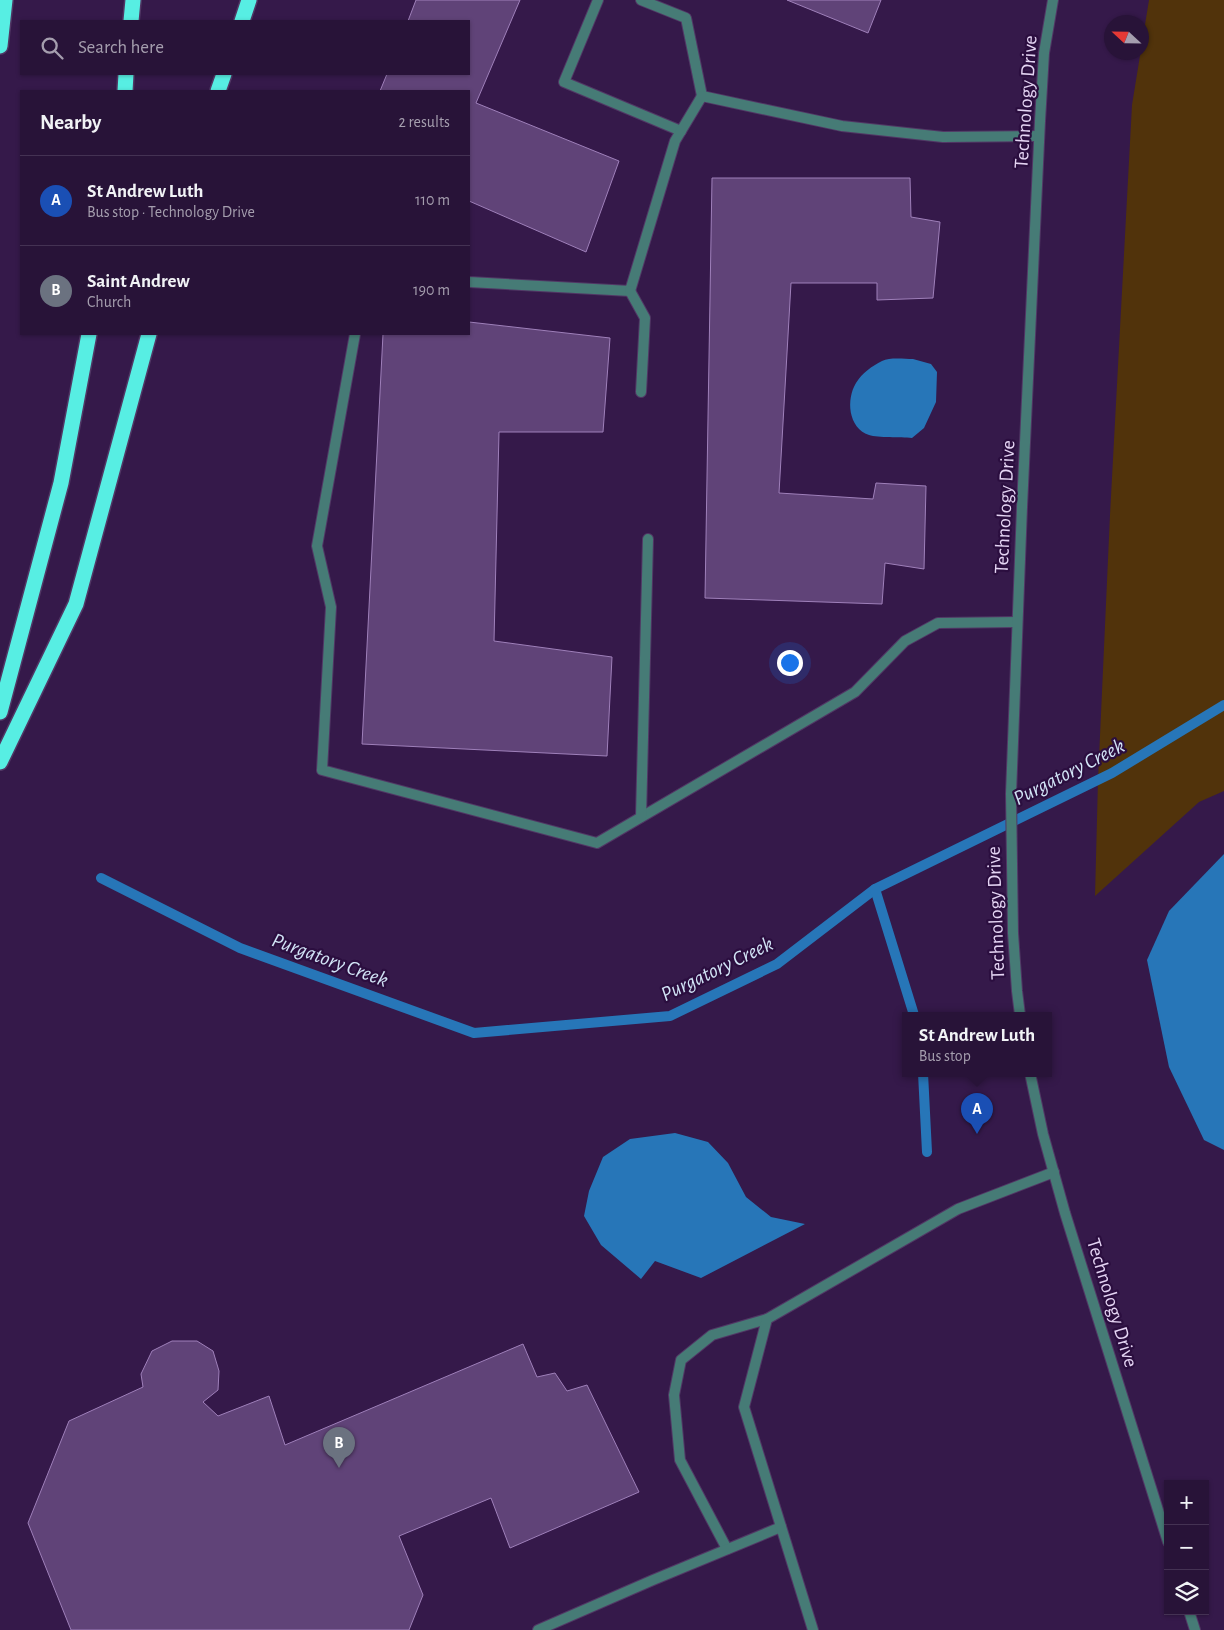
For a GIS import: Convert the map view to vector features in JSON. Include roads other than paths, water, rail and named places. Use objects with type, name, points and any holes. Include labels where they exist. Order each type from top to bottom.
[{"type":"highway","points":[[0,46],[5,0]]},
{"type":"highway","points":[[131,20],[133,0]]},
{"type":"highway","points":[[242,20],[249,0]]},
{"type":"highway","points":[[124,90],[126,75]]},
{"type":"highway","points":[[218,90],[224,75]]},
{"type":"highway","points":[[0,712],[61,483],[89,335]]},
{"type":"highway","points":[[0,762],[76,604],[149,335]]},
{"type":"street","points":[[598,0],[564,82],[681,131]]},
{"type":"street","points":[[641,0],[686,18],[702,96],[674,140],[630,291],[645,318],[641,392]]},
{"type":"street","name":"Technology Drive","points":[[1020,1012],[1013,933],[1011,794],[1039,136],[1044,53],[1053,0]]},
{"type":"street","points":[[702,96],[842,126],[943,137],[1039,136]]},
{"type":"street","points":[[470,282],[630,291]]},
{"type":"street","points":[[355,335],[316,546],[331,607],[322,770],[597,843],[855,692],[905,641],[938,623],[1017,622]]},
{"type":"street","points":[[641,817],[648,539]]},
{"type":"street","name":"Technology Drive","points":[[1031,1077],[1043,1134],[1065,1213],[1164,1529]]},
{"type":"street","points":[[727,1549],[680,1460],[674,1395],[681,1360],[712,1335],[767,1319],[958,1209],[1054,1172]]},
{"type":"street","points":[[767,1319],[744,1407],[813,1630]]},
{"type":"street","points":[[538,1630],[781,1527]]},
{"type":"street","points":[[1190,1615],[1195,1630]]},
{"type":"water","points":[[913,359],[931,364],[937,372],[936,402],[924,428],[912,438],[873,436],[862,431],[853,420],[850,405],[853,390],[858,379],[878,363],[885,360]]},
{"type":"water","points":[[1224,854],[1224,1150],[1204,1140],[1169,1067],[1147,960],[1169,911]]},
{"type":"water","points":[[675,1133],[708,1142],[728,1163],[746,1197],[771,1217],[805,1224],[701,1278],[655,1261],[641,1279],[601,1245],[584,1216],[589,1191],[603,1157],[630,1139]]},
{"type":"waterway","name":"Purgatory Creek","points":[[101,878],[240,948],[474,1033],[670,1016],[777,964],[875,889],[1112,773],[1224,705]]},
{"type":"waterway","points":[[875,889],[913,1012]]},
{"type":"waterway","points":[[923,1077],[927,1152]]},
{"type":"place","name":"St Andrew Luth","points":[[977,1134]]},
{"type":"place","name":"Saint Andrew","points":[[339,1468]]}]
